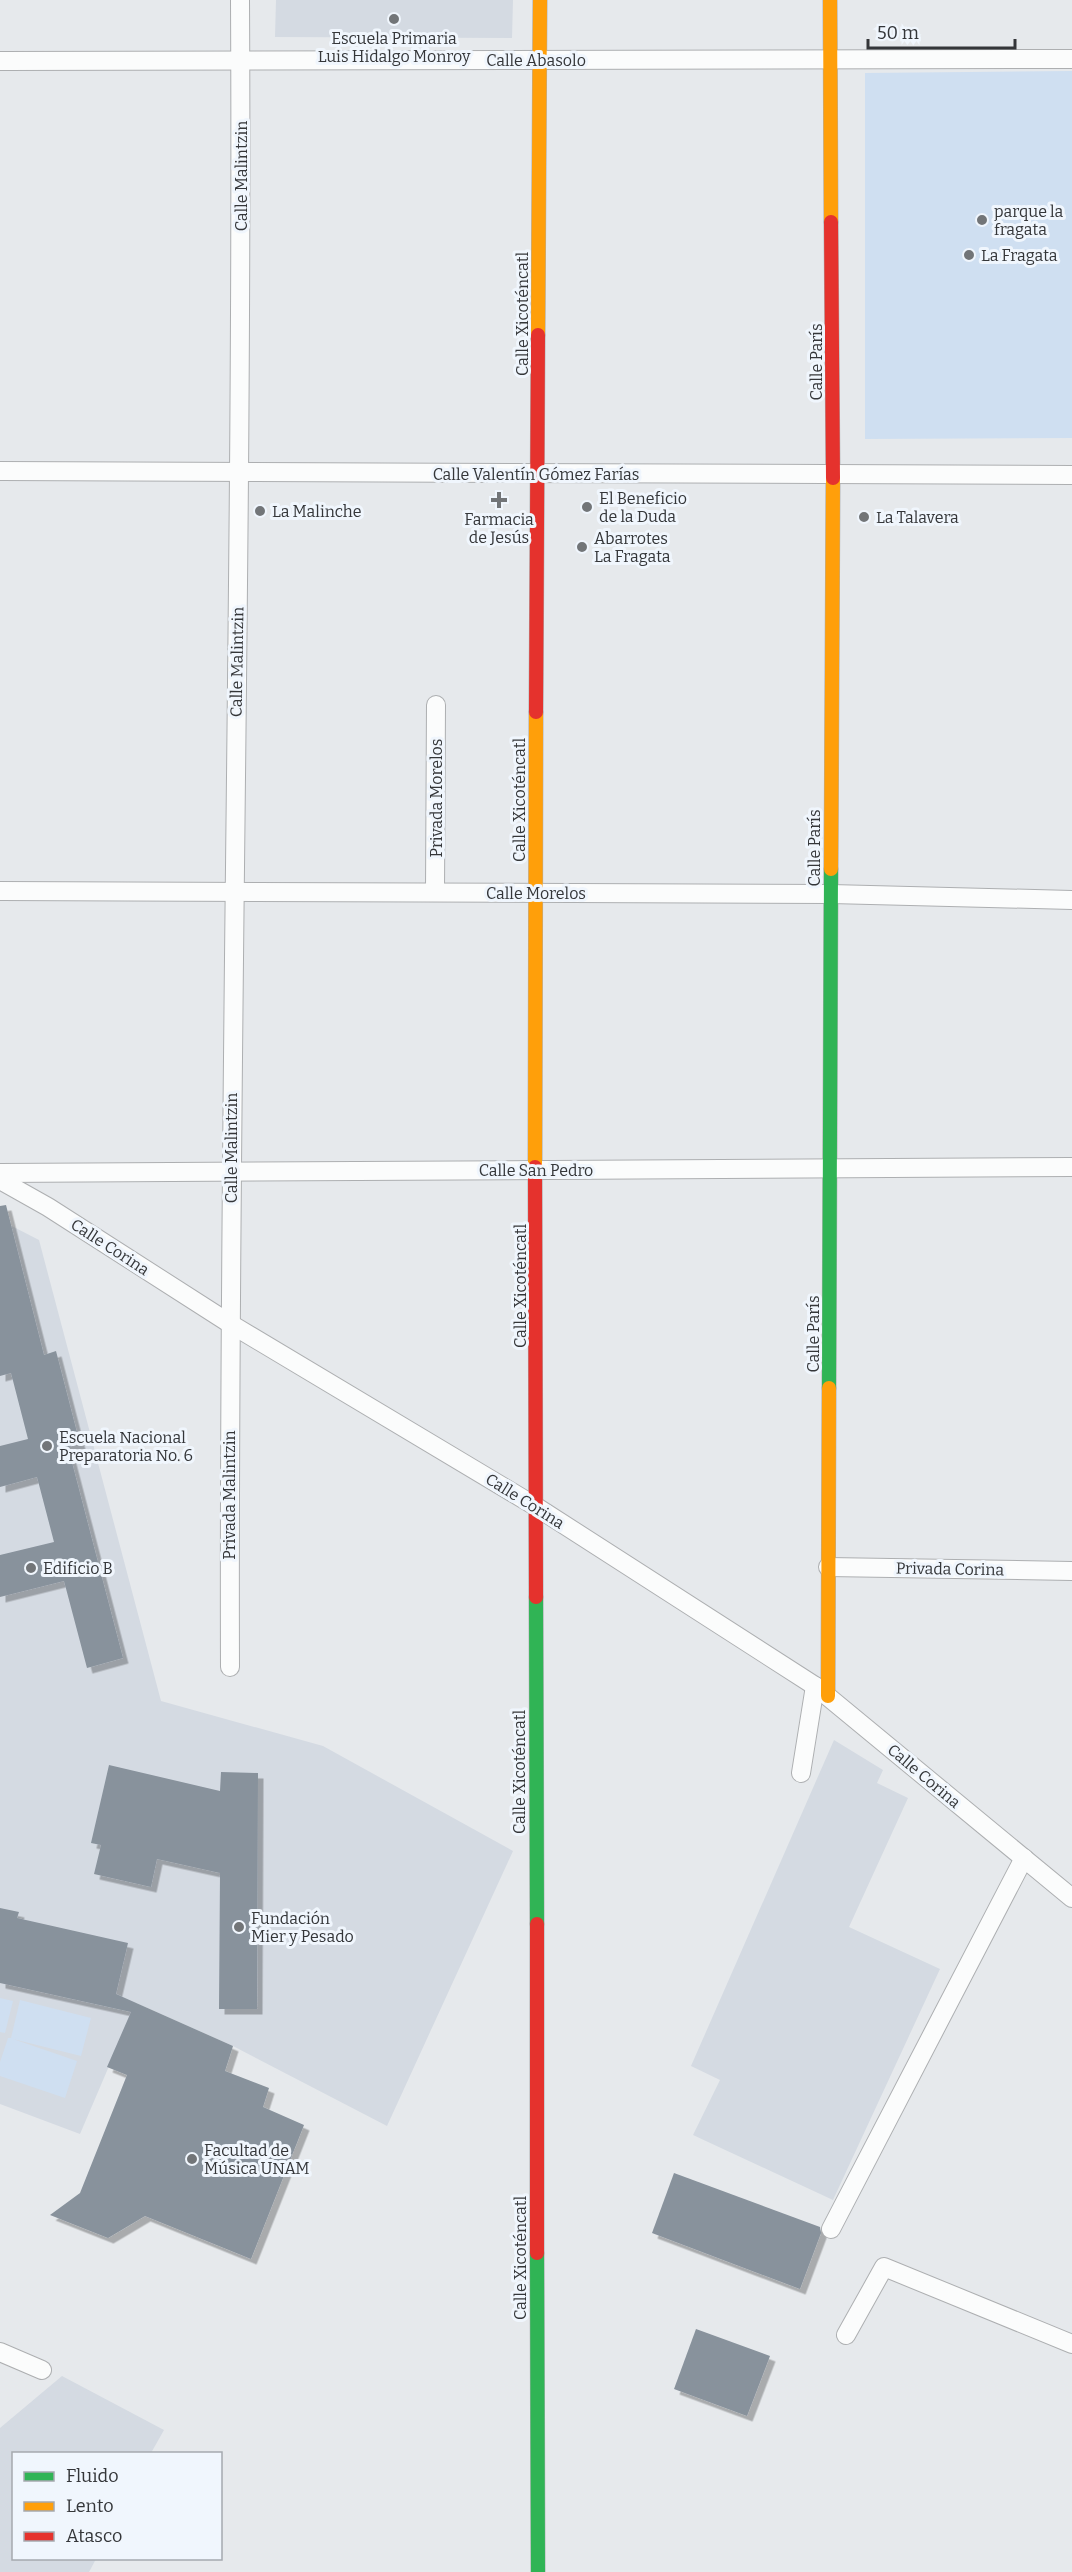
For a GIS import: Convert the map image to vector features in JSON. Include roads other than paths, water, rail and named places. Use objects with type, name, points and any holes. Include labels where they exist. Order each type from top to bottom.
[{"type":"street","name":"Calle Malintzin","points":[[229,1323],[233,890],[241,472],[240,0]]},
{"type":"street","name":"Calle Xicoténcatl","points":[[538,2572],[535,893],[540,0]]},
{"type":"street","name":"Calle París","points":[[822,1691],[828,1567],[831,1169],[834,474],[830,0]]},
{"type":"street","name":"Calle Abasolo","points":[[0,61],[1072,59]]},
{"type":"street","name":"Calle Valentín Gómez Farías","points":[[0,471],[1072,475]]},
{"type":"street","name":"Privada Morelos","points":[[435,892],[436,705]]},
{"type":"street","name":"Calle Morelos","points":[[0,891],[233,890],[831,894],[1072,900]]},
{"type":"street","name":"Calle San Pedro","points":[[0,1173],[1072,1167]]},
{"type":"street","name":"Calle Corina","points":[[0,1180],[48,1207],[229,1323],[535,1506],[822,1691],[1072,1898]]},
{"type":"street","name":"Privada Malintzin","points":[[229,1323],[230,1667]]},
{"type":"street","name":"Privada Corina","points":[[828,1567],[1072,1571]]},
{"type":"street","points":[[801,1773],[822,1691]]},
{"type":"street","points":[[831,2229],[1024,1858]]},
{"type":"street","points":[[846,2335],[884,2267],[1072,2344]]},
{"type":"street","points":[[0,2352],[42,2370]]},
{"type":"place","name":"Escuela Primaria Luis Hidalgo Monroy","points":[[394,19]]},
{"type":"place","name":"parque la fragata","points":[[982,220]]},
{"type":"place","name":"La Fragata","points":[[969,255]]},
{"type":"place","name":"Farmacia de Jesús","points":[[499,500]]},
{"type":"place","name":"El Beneficio de la Duda","points":[[587,507]]},
{"type":"place","name":"La Malinche","points":[[260,511]]},
{"type":"place","name":"La Talavera","points":[[864,517]]},
{"type":"place","name":"Abarrotes La Fragata","points":[[582,547]]},
{"type":"place","name":"Escuela Nacional Preparatoria No. 6","points":[[47,1446]]},
{"type":"place","name":"Edificio B","points":[[31,1568]]},
{"type":"place","name":"Fundación Mier y Pesado","points":[[239,1927]]},
{"type":"place","name":"Facultad de Música UNAM","points":[[192,2159]]}]
